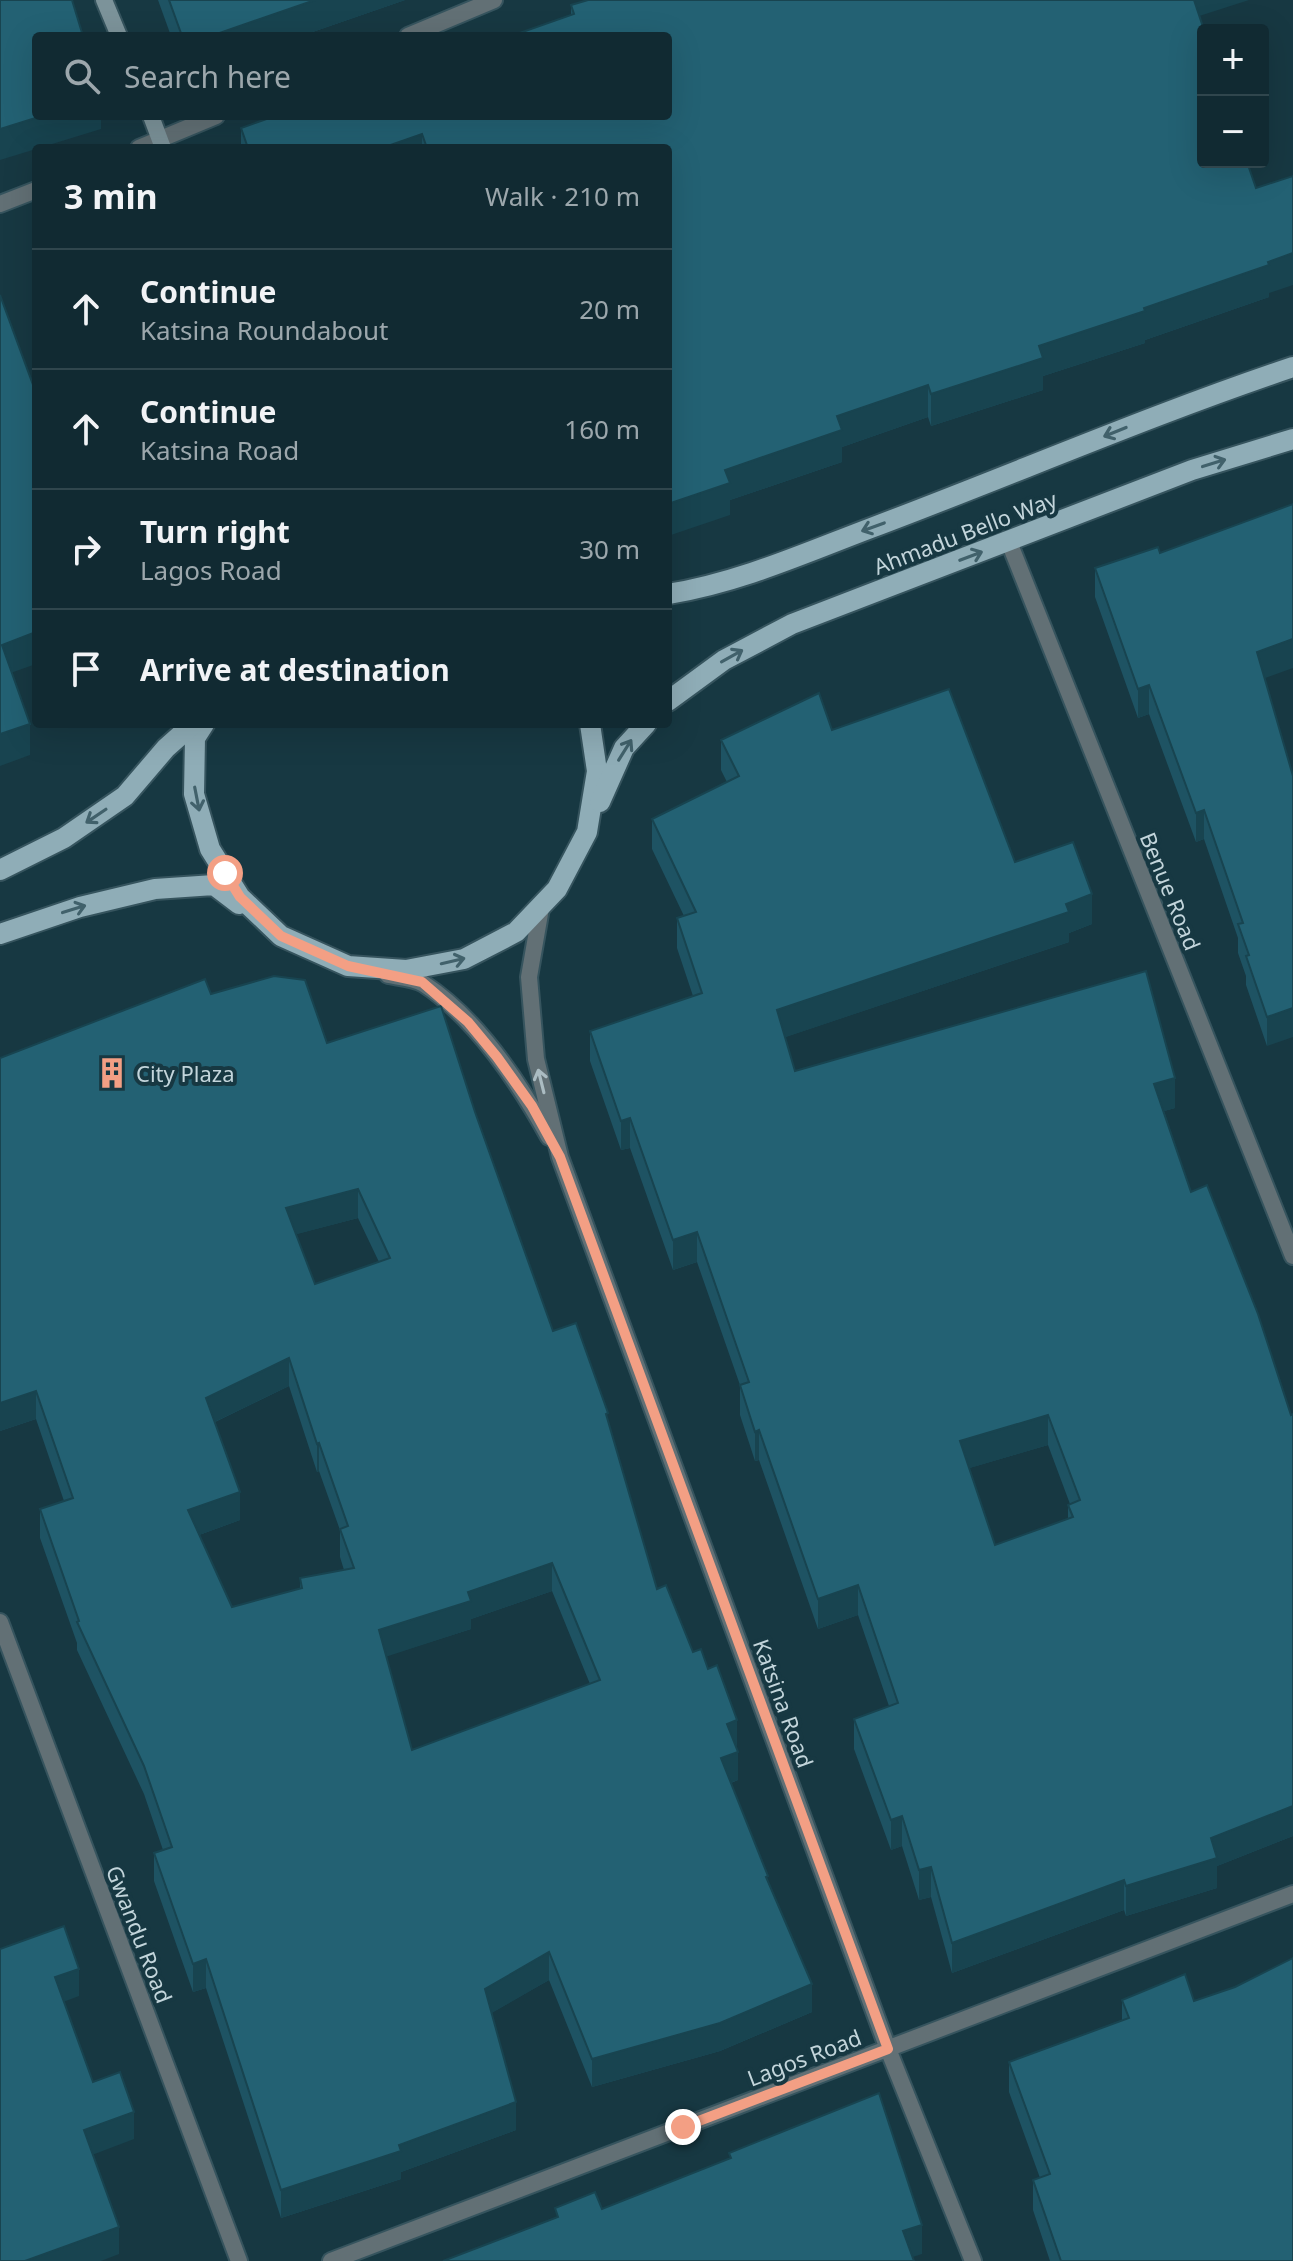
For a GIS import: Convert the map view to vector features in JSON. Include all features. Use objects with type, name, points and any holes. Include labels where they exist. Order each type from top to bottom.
[{"type":"main road","name":"Ahmadu Bello Way","points":[[672,593],[762,569],[979,488],[1160,414],[1293,367]]},
{"type":"main road","name":"Ahmadu Bello Way","points":[[672,698],[724,660],[792,624],[1192,470],[1293,439]]},
{"type":"main road","points":[[0,870],[64,838],[125,796],[166,748],[188,728]]},
{"type":"main road","points":[[201,728],[195,738],[194,794],[210,849],[240,897],[281,936]]},
{"type":"main road","points":[[587,832],[597,771],[591,728]]},
{"type":"main road","points":[[0,934],[80,907],[155,889],[214,885],[281,936],[348,966],[406,970],[464,959],[516,932],[557,889],[587,832],[624,748],[642,728]]},
{"type":"street","points":[[104,0],[117,32]]},
{"type":"street","points":[[418,32],[494,0]]},
{"type":"street","points":[[153,120],[162,144],[208,120]]},
{"type":"street","points":[[0,204],[32,192]]},
{"type":"street","name":"Benue Road","points":[[1009,542],[1293,1256]]},
{"type":"street","name":"Katsina Road","points":[[557,889],[541,908],[529,977],[536,1059],[560,1157],[888,2049],[973,2261]]},
{"type":"street","name":"Katsina Road","points":[[348,966],[422,982],[468,1022],[532,1106],[560,1157]]},
{"type":"street","name":"Gwandu Road","points":[[0,1622],[239,2261]]},
{"type":"street","name":"Lagos Road","points":[[331,2261],[1293,1894]]},
{"type":"building","points":[[0,0],[72,0],[82,32],[32,32],[32,119],[0,129]]},
{"type":"building","points":[[169,0],[315,0],[223,32],[181,32]]},
{"type":"building","points":[[588,0],[1194,0],[1202,24],[1197,24],[1197,168],[1249,168],[1256,188],[1293,176],[1293,253],[1268,262],[1269,265],[1144,308],[1145,311],[1039,346],[1043,358],[931,394],[928,385],[837,416],[842,430],[725,470],[730,483],[672,503],[672,144],[426,144],[422,134],[393,144],[247,144],[241,128],[264,120],[672,120],[672,32],[522,32],[574,14],[571,5]]},
{"type":"building","points":[[0,295],[32,382],[32,634],[2,645],[30,724],[0,734]]},
{"type":"building","points":[[1293,504],[1293,639],[1257,652],[1293,776],[1293,1008],[1267,1017],[1246,956],[1249,955],[1238,924],[1243,923],[1204,810],[1196,813],[1149,685],[1138,689],[1095,568],[1158,547],[1160,553]]},
{"type":"building","points":[[949,689],[1015,862],[1073,842],[1092,894],[1066,904],[1069,912],[777,1010],[795,1071],[1146,971],[1175,1078],[1154,1084],[1191,1192],[1207,1185],[1293,1414],[1293,1806],[1211,1838],[1217,1858],[1126,1886],[1124,1880],[952,1943],[931,1867],[919,1870],[902,1816],[891,1820],[854,1719],[898,1703],[858,1585],[818,1599],[759,1430],[755,1432],[740,1385],[749,1382],[697,1232],[673,1240],[630,1118],[621,1121],[590,1031],[702,993],[677,918],[696,912],[652,819],[739,776],[721,740],[819,693],[832,730]],"holes":[[[1048,1415],[1080,1500],[1068,1505],[1073,1517],[995,1545],[960,1441]]]},
{"type":"building","points":[[274,976],[305,980],[327,1043],[441,1006],[553,1331],[576,1323],[608,1413],[657,1589],[666,1585],[693,1652],[701,1649],[708,1669],[717,1665],[737,1720],[727,1724],[738,1752],[721,1758],[766,1877],[812,1984],[720,2023],[592,2059],[549,1952],[485,1989],[516,2102],[399,2145],[401,2151],[281,2190],[206,1959],[193,1964],[154,1853],[172,1847],[144,1766],[77,1622],[40,1509],[73,1498],[36,1391],[0,1403],[0,1058],[205,979],[211,994]],"holes":[[[358,1189],[390,1258],[315,1284],[286,1208]],[[289,1358],[348,1526],[340,1529],[354,1568],[300,1578],[302,1588],[232,1607],[188,1510],[240,1492],[206,1398]],[[552,1563],[600,1680],[412,1750],[379,1630],[471,1601],[468,1592]]]},
{"type":"building","points":[[64,1926],[79,1969],[55,1977],[93,2082],[120,2072],[134,2112],[84,2130],[119,2227],[25,2261],[0,2261],[0,1949]]},
{"type":"building","points":[[1293,1958],[1293,2261],[1061,2261],[1033,2180],[1050,2174],[1009,2062],[1129,2018],[1122,2000],[1185,1974],[1194,2001],[1235,1987]]},
{"type":"building","points":[[879,2093],[922,2225],[903,2231],[914,2261],[443,2261],[558,2217],[555,2208],[595,2192],[602,2209],[731,2158],[729,2153]]},
{"type":"place","name":"City Plaza","points":[[112,1073]]},
{"type":"route","points":[[225,873],[240,897],[281,936],[348,966],[422,982],[468,1022],[532,1106],[560,1157],[888,2049],[683,2127]]}]
